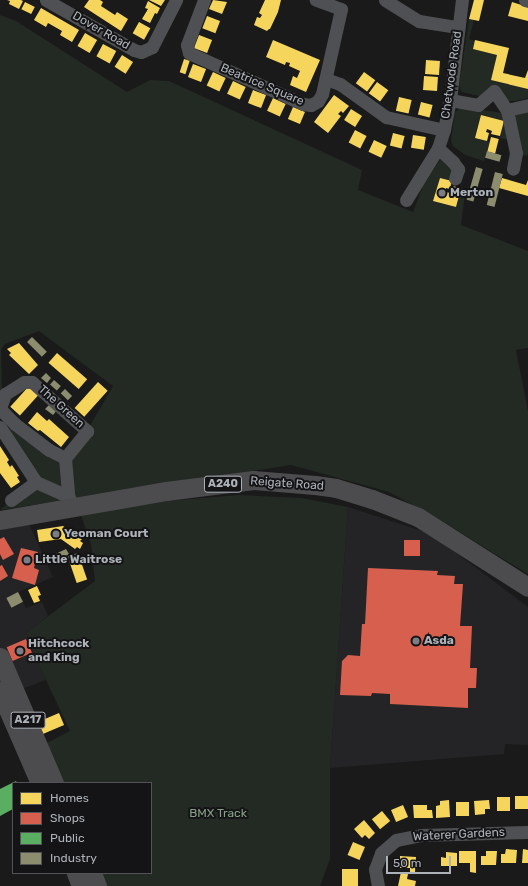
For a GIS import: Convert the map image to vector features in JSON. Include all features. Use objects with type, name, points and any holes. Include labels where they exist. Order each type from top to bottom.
[{"type":"highway","name":"Reigate Road","points":[[0,520],[70,501],[253,480],[322,486],[372,499],[418,517],[528,587]]},
{"type":"highway","name":"A217","points":[[0,657],[54,782]]},
{"type":"highway","name":"A217","points":[[0,692],[40,782]]},
{"type":"highway","points":[[76,874],[81,886]]},
{"type":"highway","points":[[92,874],[97,886]]},
{"type":"street","name":"Dover Road","points":[[46,0],[134,50],[141,52],[152,47],[176,0]]},
{"type":"street","name":"Beatrice Square","points":[[204,0],[187,45],[189,53],[307,105],[318,102],[322,94],[342,5],[316,0]]},
{"type":"street","points":[[385,0],[419,21],[458,27]]},
{"type":"street","name":"Chetwode Road","points":[[406,200],[438,148],[444,130],[450,100],[462,0]]},
{"type":"street","points":[[326,79],[340,84],[386,117],[444,130]]},
{"type":"street","points":[[450,100],[478,105],[494,91],[507,110],[516,153],[513,169]]},
{"type":"street","points":[[507,110],[528,105]]},
{"type":"street","points":[[438,148],[453,162],[458,169],[455,179]]},
{"type":"street","name":"The Green","points":[[7,428],[65,458],[87,431],[32,382],[24,382],[5,394],[0,409],[7,428],[36,482]]},
{"type":"street","points":[[65,458],[70,501]]},
{"type":"street","points":[[11,500],[36,482],[70,501]]},
{"type":"street","name":"Waterer Gardens","points":[[378,886],[375,869],[381,853],[396,840],[421,835],[528,832]]},
{"type":"shaded area","points":[[348,507],[431,534],[528,607],[528,745],[505,744],[504,754],[330,768]]},
{"type":"shaded area","points":[[29,524],[53,577],[18,592],[26,608],[42,602],[48,616],[26,633],[46,680],[22,689],[0,687],[0,528]]},
{"type":"green space","points":[[0,15],[16,21],[127,92],[150,80],[169,81],[362,170],[358,190],[413,212],[423,186],[444,154],[453,162],[452,181],[440,178],[433,201],[456,207],[460,192],[465,194],[461,225],[528,251],[528,348],[516,350],[528,411],[528,574],[442,521],[389,492],[291,465],[0,510],[36,482],[5,432],[15,424],[65,458],[87,431],[113,386],[39,331],[5,344],[1,350],[2,390],[0,394]]},
{"type":"green space","points":[[469,19],[474,20],[469,39],[475,41],[473,49],[497,55],[491,80],[528,89],[528,98],[516,101],[500,101],[462,92],[459,86]]},
{"type":"green space","points":[[462,107],[503,113],[510,140],[500,138],[504,121],[481,115],[475,138],[490,142],[484,161],[465,155],[453,146],[451,140],[455,112]]},
{"type":"green space","points":[[528,109],[527,156],[520,154],[514,124],[516,113]]},
{"type":"green space","name":"BMX Track","points":[[239,495],[302,498],[348,507],[330,768],[330,859],[320,886],[103,886],[98,874],[152,874],[152,782],[61,782],[45,744],[70,731],[26,633],[95,581],[91,544],[81,515],[142,503]]},
{"type":"building: Homes","points":[[7,0],[23,1],[19,9],[9,4],[10,1]]},
{"type":"building: Homes","points":[[89,0],[100,0],[103,2],[101,6],[115,15],[117,12],[128,19],[121,31],[84,7]]},
{"type":"building: Homes","points":[[149,0],[165,0],[161,6]]},
{"type":"building: Homes","points":[[213,0],[227,2],[222,14],[209,9]]},
{"type":"building: Homes","points":[[265,0],[281,0],[278,12],[270,29],[267,31],[254,25],[257,17],[260,18],[262,15],[259,13]]},
{"type":"building: Homes","points":[[474,0],[484,0],[479,21],[469,19]]},
{"type":"building: Homes","points":[[148,1],[160,8],[157,14],[155,13],[150,23],[142,19],[148,9],[145,8]]},
{"type":"building: Homes","points":[[25,2],[35,7],[31,14],[21,9]]},
{"type":"building: Homes","points":[[512,2],[528,7],[528,21],[508,16]]},
{"type":"building: Homes","points":[[41,8],[79,30],[72,42],[60,35],[62,31],[48,23],[46,27],[34,20]]},
{"type":"building: Homes","points":[[207,16],[220,21],[215,33],[202,28]]},
{"type":"building: Homes","points":[[139,22],[150,28],[144,40],[133,33]]},
{"type":"building: Homes","points":[[85,33],[97,40],[90,53],[78,46]]},
{"type":"building: Homes","points":[[199,35],[212,40],[207,53],[194,48]]},
{"type":"building: Homes","points":[[273,40],[320,60],[306,92],[290,85],[293,76],[297,78],[300,71],[289,66],[290,63],[286,62],[285,65],[266,57]]},
{"type":"building: Homes","points":[[475,40],[509,48],[503,73],[525,78],[528,70],[528,89],[491,80],[497,55],[473,49]]},
{"type":"building: Homes","points":[[103,44],[116,51],[110,63],[96,56]]},
{"type":"building: Homes","points":[[122,55],[133,62],[126,74],[115,67]]},
{"type":"building: Homes","points":[[184,59],[190,61],[185,74],[180,72]]},
{"type":"building: Homes","points":[[426,60],[440,61],[439,75],[425,74]]},
{"type":"building: Homes","points":[[193,64],[206,69],[201,82],[188,77]]},
{"type":"building: Homes","points":[[213,72],[226,78],[219,92],[207,86]]},
{"type":"building: Homes","points":[[364,72],[375,80],[367,92],[356,83]]},
{"type":"building: Homes","points":[[424,76],[438,77],[437,91],[423,90]]},
{"type":"building: Homes","points":[[233,81],[246,87],[240,100],[227,94]]},
{"type":"building: Homes","points":[[377,82],[388,90],[380,102],[369,93]]},
{"type":"building: Homes","points":[[253,90],[266,95],[261,108],[248,103]]},
{"type":"building: Homes","points":[[334,95],[349,106],[343,113],[341,111],[338,114],[341,116],[328,133],[314,122]]},
{"type":"building: Homes","points":[[399,97],[412,100],[409,114],[396,111]]},
{"type":"building: Homes","points":[[273,98],[286,104],[280,117],[267,111]]},
{"type":"building: Homes","points":[[421,102],[433,105],[429,118],[418,115]]},
{"type":"building: Homes","points":[[293,107],[305,112],[300,124],[288,119]]},
{"type":"building: Homes","points":[[351,109],[362,116],[355,127],[344,120]]},
{"type":"building: Homes","points":[[481,115],[504,121],[500,136],[491,134],[492,131],[487,129],[486,132],[489,133],[487,141],[475,138]]},
{"type":"building: Homes","points":[[355,130],[367,136],[360,148],[349,142]]},
{"type":"building: Homes","points":[[393,133],[405,136],[401,149],[390,146]]},
{"type":"building: Homes","points":[[413,135],[426,137],[424,150],[411,148]]},
{"type":"building: Homes","points":[[491,137],[499,139],[495,153],[487,152]]},
{"type":"building: Homes","points":[[374,140],[387,146],[381,158],[369,152]]},
{"type":"building: Homes","name":"Merton","points":[[440,178],[452,181],[450,189],[446,188],[445,192],[451,193],[453,186],[466,190],[465,194],[460,192],[456,207],[433,201]]},
{"type":"building: Homes","points":[[502,178],[526,185],[528,180],[528,196],[499,188]]},
{"type":"building: Homes","points":[[19,343],[38,365],[29,374],[9,355],[11,353],[7,349]]},
{"type":"building: Homes","points":[[57,353],[87,379],[79,389],[48,363]]},
{"type":"building: Homes","points":[[98,382],[108,391],[84,417],[75,408]]},
{"type":"building: Homes","points":[[29,386],[39,395],[20,416],[10,407]]},
{"type":"building: Homes","points":[[37,412],[47,421],[49,419],[69,437],[61,447],[40,430],[38,431],[28,423]]},
{"type":"building: Homes","points":[[0,446],[9,460],[7,462],[10,467],[12,465],[19,476],[17,477],[20,482],[11,488],[0,473]]},
{"type":"building: Homes","name":"Yeoman Court","points":[[63,526],[82,539],[80,541],[83,543],[80,549],[77,547],[75,549],[61,539],[39,542],[37,530]]},
{"type":"building: Homes","points":[[78,553],[87,579],[77,583],[68,557]]},
{"type":"building: Homes","points":[[37,586],[41,595],[38,596],[40,601],[34,603],[28,590]]},
{"type":"building: Homes","points":[[59,713],[64,725],[43,734],[38,722]]},
{"type":"building: Homes","points":[[515,796],[528,796],[528,809],[515,809]]},
{"type":"building: Homes","points":[[497,797],[510,797],[510,811],[497,811]]},
{"type":"building: Homes","points":[[449,800],[450,817],[436,818],[436,806],[440,805],[440,801]]},
{"type":"building: Homes","points":[[489,800],[490,809],[485,809],[485,814],[475,815],[474,801]]},
{"type":"building: Homes","points":[[456,802],[469,802],[469,816],[456,816]]},
{"type":"building: Homes","points":[[403,805],[408,817],[396,822],[391,810]]},
{"type":"building: Homes","points":[[413,805],[427,805],[427,810],[432,810],[433,818],[414,818]]},
{"type":"building: Homes","points":[[382,811],[390,821],[380,829],[372,819]]},
{"type":"building: Homes","points":[[364,820],[375,833],[369,839],[365,835],[362,838],[354,829]]},
{"type":"building: Homes","points":[[353,842],[365,847],[359,860],[348,855]]},
{"type":"building: Homes","points":[[506,849],[517,850],[516,863],[501,863],[501,854],[505,854]]},
{"type":"building: Homes","points":[[523,849],[528,850],[528,863],[522,863]]},
{"type":"building: Homes","points":[[459,851],[476,851],[476,873],[470,872],[470,863],[459,863]]},
{"type":"building: Homes","points":[[486,851],[497,851],[496,865],[481,865],[481,856],[486,856]]},
{"type":"building: Homes","points":[[446,852],[457,853],[457,866],[441,866],[441,857],[446,858]]},
{"type":"building: Homes","points":[[400,856],[416,857],[415,872],[410,872],[410,868],[400,868]]},
{"type":"building: Homes","points":[[342,869],[358,869],[358,886],[342,886]]},
{"type":"building: Homes","points":[[401,872],[408,874],[407,879],[416,881],[415,886],[398,886]]},
{"type":"building: Shops","points":[[4,537],[14,554],[3,560],[0,554],[0,539]]},
{"type":"building: Shops","points":[[404,540],[420,540],[420,556],[404,556]]},
{"type":"building: Shops","name":"Little Waitrose","points":[[21,548],[38,552],[34,568],[39,570],[35,585],[12,578]]},
{"type":"building: Shops","points":[[2,565],[8,576],[0,581],[0,566]]},
{"type":"building: Shops","name":"Asda","points":[[368,568],[438,571],[437,575],[455,576],[454,584],[463,584],[460,626],[472,626],[470,668],[477,668],[476,688],[468,688],[468,708],[390,704],[390,694],[372,693],[371,696],[340,695],[342,661],[348,655],[360,656],[362,624],[365,624]]},
{"type":"building: Shops","name":"Hitchcock and King","points":[[26,639],[32,653],[13,661],[7,647]]},
{"type":"building: Public","points":[[12,783],[12,810],[0,816],[0,789]]},
{"type":"building: Industry","points":[[487,151],[501,155],[499,162],[485,158]]},
{"type":"building: Industry","points":[[476,167],[483,169],[473,202],[467,200]]},
{"type":"building: Industry","points":[[495,172],[503,174],[495,207],[487,205]]},
{"type":"building: Industry","points":[[32,337],[47,352],[42,357],[27,342]]},
{"type":"building: Industry","points":[[46,373],[51,378],[47,383],[41,378]]},
{"type":"building: Industry","points":[[54,380],[61,386],[57,390],[50,385]]},
{"type":"building: Industry","points":[[65,389],[72,396],[68,400],[61,393]]},
{"type":"building: Industry","points":[[50,404],[57,410],[53,415],[45,409]]},
{"type":"building: Industry","points":[[66,549],[69,554],[52,564],[49,557]]},
{"type":"building: Industry","points":[[18,592],[23,602],[11,608],[6,598]]},
{"type":"place","name":"Merton","points":[[442,193]]},
{"type":"place","name":"Yeoman Court","points":[[56,534]]},
{"type":"place","name":"Little Waitrose","points":[[27,560]]},
{"type":"place","name":"Asda","points":[[416,641]]},
{"type":"place","name":"Hitchcock and King","points":[[20,651]]}]
